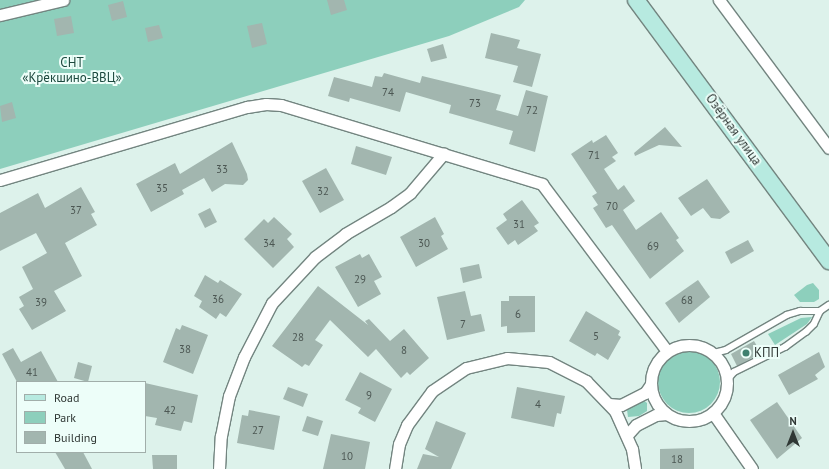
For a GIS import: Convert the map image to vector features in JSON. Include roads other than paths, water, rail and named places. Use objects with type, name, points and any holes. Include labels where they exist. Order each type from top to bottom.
[{"type":"main road","name":"Озёрная улица","points":[[636,0],[829,261]]},
{"type":"street","points":[[0,15],[63,0]]},
{"type":"street","points":[[719,0],[829,148]]},
{"type":"street","points":[[0,180],[247,107],[266,104],[281,105],[444,153],[542,184],[667,351]]},
{"type":"street","points":[[220,469],[221,436],[229,396],[244,357],[272,303],[315,257],[344,234],[391,207],[410,193],[444,153]]},
{"type":"street","points":[[609,404],[621,405],[645,393],[650,384],[654,366],[667,351],[676,346],[696,345],[714,353],[726,369],[728,379],[725,398],[713,413],[704,418],[685,421],[666,414],[656,415],[636,425],[627,435]]},
{"type":"street","points":[[395,469],[399,444],[418,407],[448,378],[486,361],[507,358],[549,362],[586,381],[609,404],[627,435],[635,469]]},
{"type":"street","points":[[650,384],[655,401],[666,414]]},
{"type":"street","points":[[713,413],[752,469]]},
{"type":"lane","points":[[728,379],[734,372],[785,347],[806,332],[814,324],[820,311],[829,305]]},
{"type":"lane","points":[[714,353],[726,350],[787,316],[800,311],[820,311]]},
{"type":"place","name":"КПП","points":[[746,353]]},
{"type":"park label","name":"СНТ «Крёкшино-ВВЦ»","points":[[72,72]]}]
